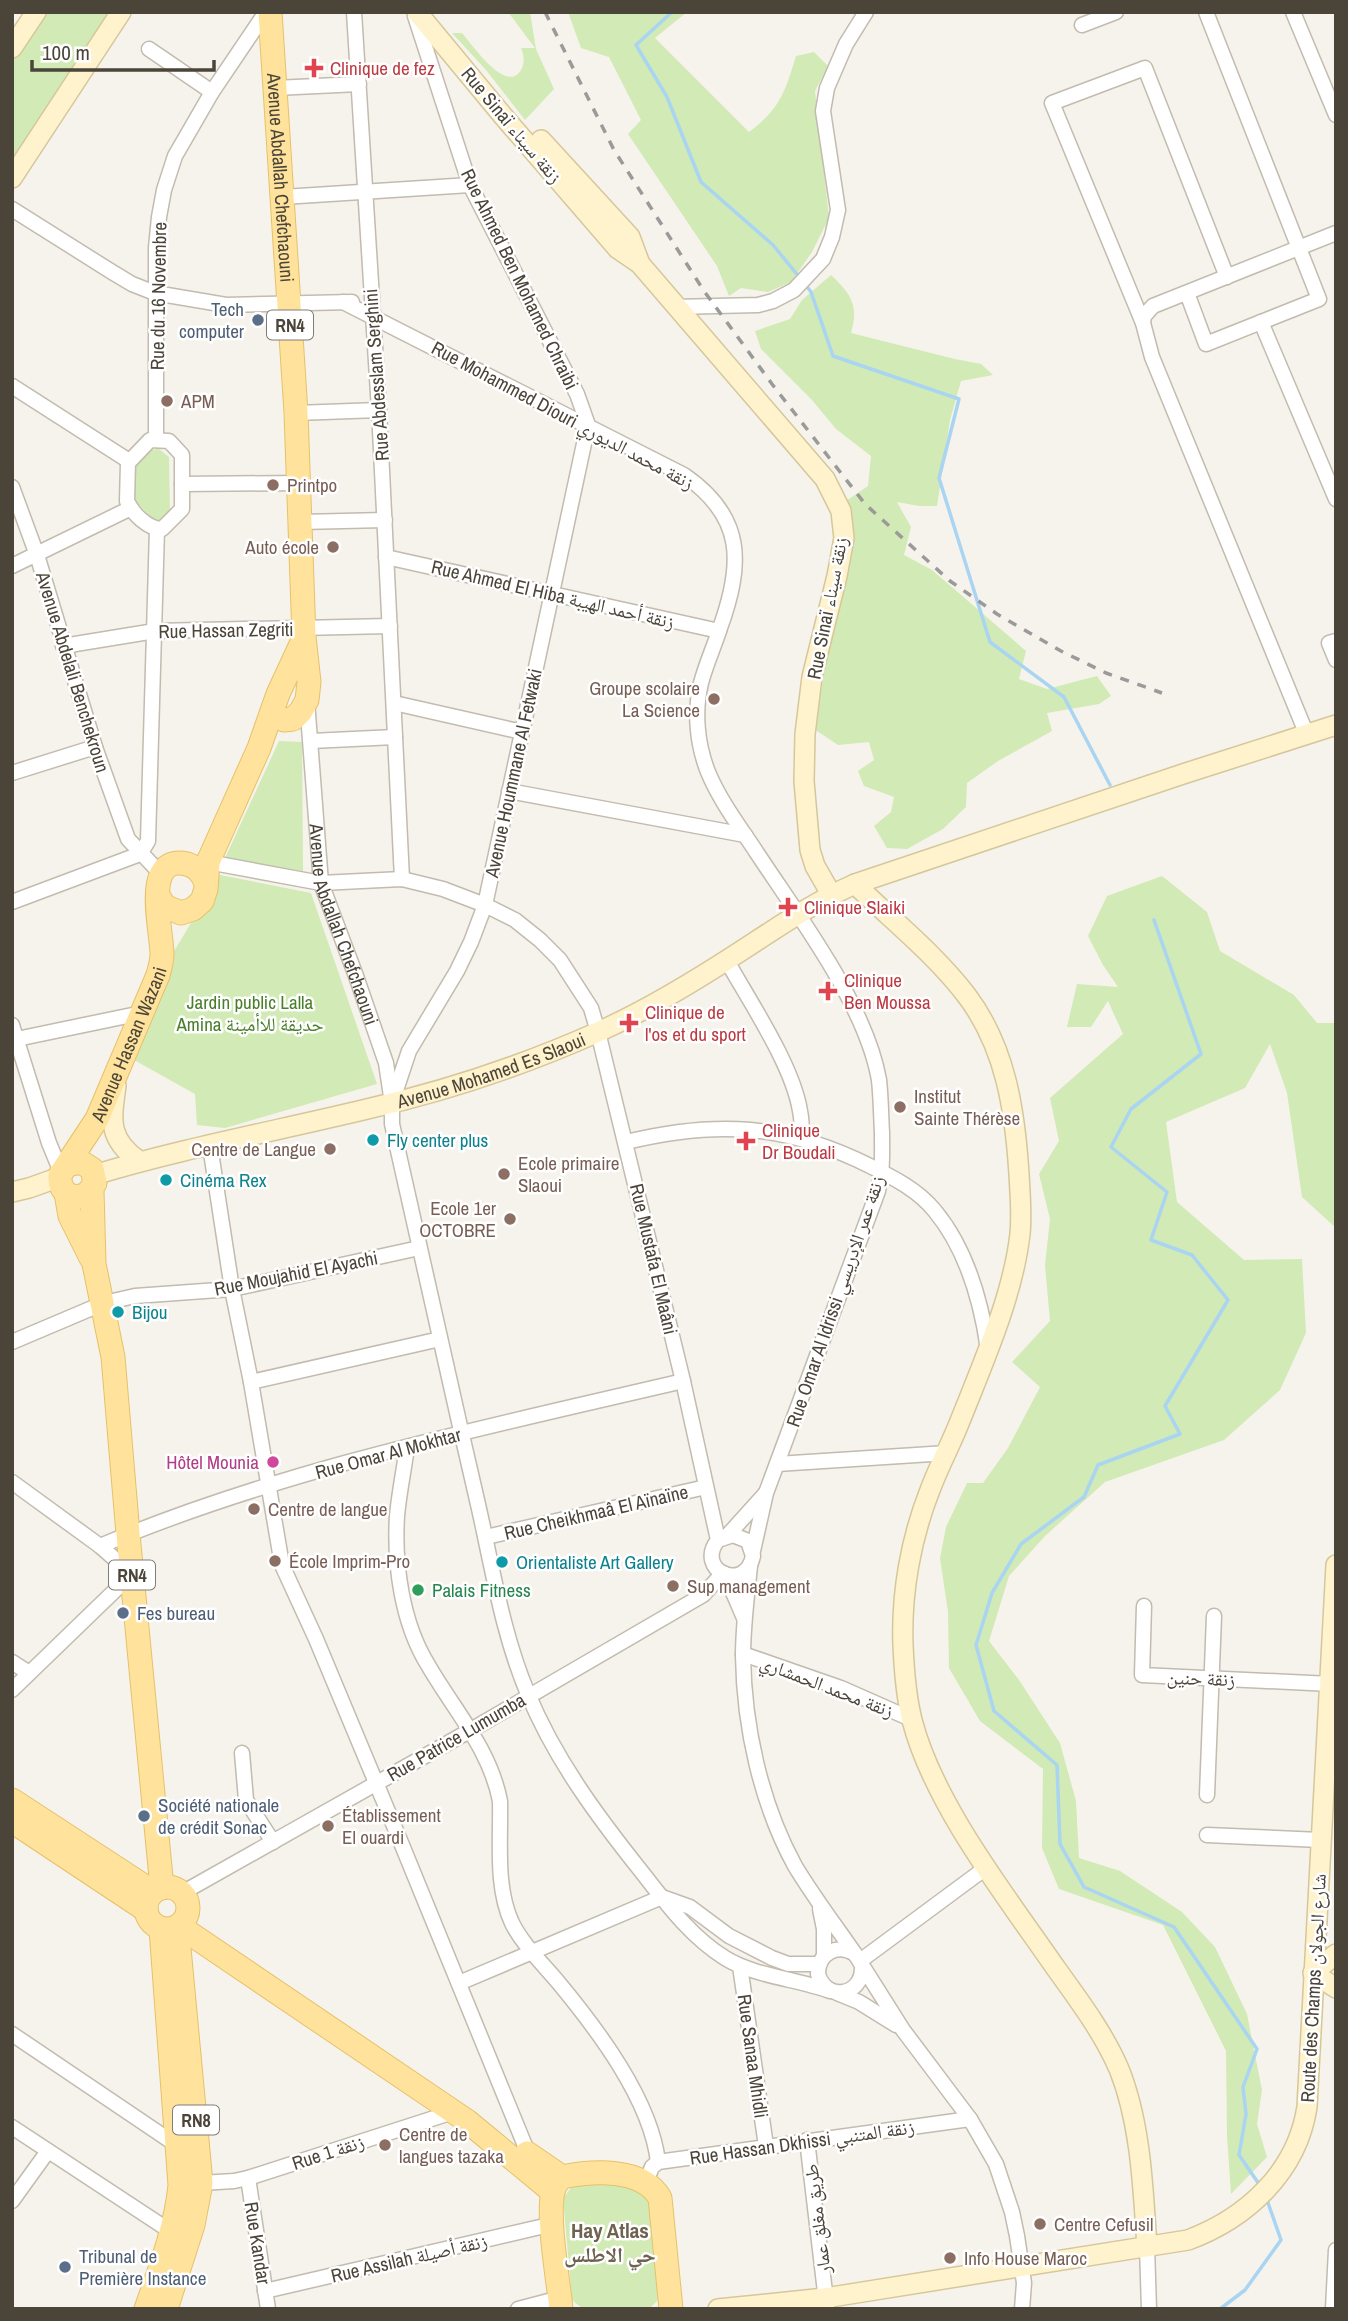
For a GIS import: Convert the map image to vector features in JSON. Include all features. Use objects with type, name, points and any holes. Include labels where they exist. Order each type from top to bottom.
[{"type":"main road","name":"Avenue Abdallah Chefchaouni","points":[[268,12],[283,197],[301,522],[304,633],[298,669]]},
{"type":"main road","name":"RN4","points":[[283,714],[297,716],[307,700],[309,682],[298,669]]},
{"type":"main road","name":"RN4","points":[[198,906],[205,895],[203,871],[259,748],[283,714],[298,669]]},
{"type":"main road","points":[[198,906],[188,912],[175,912],[164,906],[159,884],[165,869],[177,864],[203,871]]},
{"type":"main road","name":"Avenue Hassan Wazani","points":[[63,1179],[91,1130],[158,975],[163,957],[159,884]]},
{"type":"main road","name":"Avenue Hassan Wazani","points":[[163,957],[198,906]]},
{"type":"main road","name":"Avenue Hassan Wazani","points":[[91,1130],[93,1178]]},
{"type":"main road","points":[[81,1163],[93,1178],[79,1197],[63,1179],[81,1163]]},
{"type":"main road","name":"RN4","points":[[93,1178],[94,1264]]},
{"type":"main road","name":"RN4","points":[[63,1179],[70,1216],[94,1264],[113,1357],[128,1534],[168,1910]]},
{"type":"main road","points":[[12,1800],[558,2184],[621,2175],[646,2182],[660,2198],[671,2309]]},
{"type":"main road","points":[[12,1821],[222,1942],[477,2111],[528,2153],[558,2184]]},
{"type":"main road","name":"RN8","points":[[146,2309],[178,2202],[180,2185],[168,1910]]},
{"type":"main road","name":"RN8","points":[[166,2309],[193,2225],[201,2183],[168,1910]]},
{"type":"main road","points":[[558,2184],[553,2224],[561,2303]]},
{"type":"street","points":[[12,178],[121,12]]},
{"type":"street","name":"Rue du 16 Novembre","points":[[156,440],[155,293],[159,218],[164,190],[176,156],[212,92],[268,12]]},
{"type":"street","name":"Rue Abdesslam Serghini","points":[[354,12],[379,410],[402,879]]},
{"type":"street","name":"Rue Ahmed Ben Mohamed Chraibi","points":[[416,12],[470,185],[577,394],[588,425]]},
{"type":"street","name":"Rue Sinaï زنقة سيناء","points":[[416,12],[618,249],[640,264],[825,479],[841,511],[844,538],[812,677],[805,757],[810,850],[818,873],[831,894]]},
{"type":"street","name":"Rue Sinaï زنقة سيناء","points":[[433,12],[512,108],[630,237],[640,264]]},
{"type":"street","points":[[675,307],[758,305],[785,296],[823,259],[832,237],[838,210],[823,111],[827,88],[846,44],[866,12]]},
{"type":"street","points":[[1082,25],[1116,12]]},
{"type":"street","points":[[1187,293],[1206,344],[1319,299],[1206,12]]},
{"type":"street","points":[[1293,12],[1332,95],[1336,115]]},
{"type":"street","points":[[12,48],[31,14]]},
{"type":"street","points":[[149,49],[212,92]]},
{"type":"street","points":[[1143,323],[1052,103],[1145,68],[1227,277]]},
{"type":"street","points":[[275,88],[359,84]]},
{"type":"street","points":[[283,197],[470,185]]},
{"type":"street","points":[[12,209],[111,272],[155,293],[226,305],[371,301]]},
{"type":"street","points":[[1307,735],[1152,357],[1143,323],[1144,316],[1153,306],[1336,233]]},
{"type":"street","name":"Rue Mohammed Diouri زنقة محمد الديوري","points":[[343,302],[684,475],[700,486],[725,515],[736,554],[733,580],[701,684],[697,705],[698,728],[708,770],[716,789],[798,915]]},
{"type":"street","points":[[1261,322],[1336,499]]},
{"type":"street","points":[[12,386],[129,461]]},
{"type":"street","points":[[296,413],[379,410]]},
{"type":"street","name":"Avenue Hoummane Al Fetwaki","points":[[392,1103],[409,1051],[457,971],[485,905],[588,425]]},
{"type":"street","points":[[156,440],[169,441],[181,452],[182,484],[181,512],[165,527],[157,528],[151,527],[127,501],[129,461],[147,441],[156,440]]},
{"type":"street","points":[[182,484],[299,483]]},
{"type":"street","name":"Avenue Abdelali Benchekroun","points":[[12,486],[37,555],[95,747],[128,839],[159,884]]},
{"type":"street","points":[[12,566],[131,508]]},
{"type":"street","points":[[301,522],[385,520]]},
{"type":"street","points":[[12,902],[140,854],[145,848],[149,832],[157,528]]},
{"type":"street","name":"Rue Ahmed El Hiba زنقة أحمد الهيبة","points":[[386,557],[719,631]]},
{"type":"street","name":"Rue Hassan Zegriti","points":[[63,646],[155,631],[304,633],[390,626]]},
{"type":"street","points":[[1336,640],[1329,643],[1336,660]]},
{"type":"street","name":"Avenue Abdallah Chefchaouni","points":[[307,700],[321,883],[386,1063],[392,1124],[419,1248],[508,1636],[528,1696],[560,1758],[587,1800],[662,1897],[697,1937],[740,1966],[859,2001],[903,2030]]},
{"type":"street","points":[[394,703],[522,732]]},
{"type":"street","points":[[283,714],[312,741],[395,737]]},
{"type":"street","name":"Avenue Mohamed Es Slaoui","points":[[93,1178],[139,1161],[392,1103],[491,1073],[598,1032],[636,1013],[727,961],[831,894],[855,884],[1336,725]]},
{"type":"street","points":[[12,773],[95,747]]},
{"type":"street","points":[[509,791],[745,835]]},
{"type":"street","name":"Rue Mustafa El Maâni","points":[[203,871],[321,883],[402,879],[443,889],[485,905],[514,920],[560,960],[592,1008],[683,1381],[706,1487],[723,1538]]},
{"type":"street","points":[[855,884],[933,959],[966,995],[989,1032],[1006,1077],[1017,1141],[1020,1234],[1008,1289],[988,1349],[930,1489],[914,1542],[907,1578],[903,1643],[912,1719],[935,1779],[956,1819],[1097,2027],[1119,2071],[1128,2095],[1143,2183],[1149,2309]]},
{"type":"street","name":"Rue Omar Al Idrissi زنقة عمر الإدريسي","points":[[798,915],[852,1005],[872,1052],[881,1108],[882,1172],[873,1204],[766,1493],[752,1558],[745,1620],[744,1684],[754,1745],[769,1808],[795,1866],[903,2030],[970,2119],[996,2164],[1017,2236],[1024,2284],[1022,2309]]},
{"type":"street","points":[[727,961],[791,1080],[800,1111],[802,1138]]},
{"type":"street","points":[[21,1190],[63,1179],[14,1035],[142,1013]]},
{"type":"street","points":[[118,1070],[113,1126],[115,1138],[139,1161]]},
{"type":"street","points":[[626,1142],[659,1134],[713,1128],[757,1130],[802,1138],[840,1151],[882,1172],[921,1196],[952,1236],[973,1281],[983,1314],[988,1349]]},
{"type":"street","points":[[210,1146],[232,1289],[251,1382],[282,1565],[316,1639],[528,2153]]},
{"type":"street","name":"Rue Moujahid El Ayachi","points":[[12,1342],[104,1303],[135,1296],[232,1289],[419,1248]]},
{"type":"street","points":[[251,1382],[440,1339]]},
{"type":"street","name":"Rue Omar Al Mokhtar","points":[[100,1546],[203,1505],[407,1447],[683,1381]]},
{"type":"street","points":[[407,1447],[396,1532],[404,1600],[412,1632],[426,1662],[471,1730],[497,1786],[500,1801],[502,1877],[507,1909],[518,1933],[591,2022],[643,2110],[653,2136],[658,2162],[652,2167],[646,2182]]},
{"type":"street","points":[[777,1464],[947,1453]]},
{"type":"street","points":[[12,1482],[100,1546],[132,1574],[12,1690]]},
{"type":"street","name":"Rue Cheikhmaâ El Aïnaïne","points":[[486,1537],[706,1487]]},
{"type":"street","name":"Rue Omar Al Idrissi زنقة عمر الإدريسي","points":[[723,1538],[766,1493]]},
{"type":"street","points":[[733,1535],[744,1538],[752,1558],[739,1575],[724,1574],[715,1567],[713,1548],[723,1538],[733,1535]]},
{"type":"street","name":"Route des Champs شارع الجولان","points":[[718,2309],[826,2304],[1022,2267],[1188,2240],[1208,2233],[1235,2218],[1265,2190],[1282,2169],[1299,2139],[1306,2116],[1336,1568]]},
{"type":"street","name":"Rue Omar Al Idrissi زنقة عمر الإدريسي","points":[[724,1574],[745,1620]]},
{"type":"street","name":"Rue Patrice Lumumba","points":[[168,1910],[272,1842],[703,1595],[724,1574]]},
{"type":"street","name":"زنقة حنين","points":[[1144,1606],[1142,1675],[1332,1679]]},
{"type":"street","points":[[1208,1794],[1214,1616]]},
{"type":"street","name":"زنقة محمد الحمشاري","points":[[743,1654],[841,1688],[912,1719]]},
{"type":"street","points":[[12,1662],[29,1673]]},
{"type":"street","points":[[242,1754],[246,1800],[272,1842]]},
{"type":"street","points":[[1208,1835],[1320,1840]]},
{"type":"street","points":[[859,1961],[987,1867]]},
{"type":"street","points":[[459,1983],[662,1897],[690,1906],[729,1936],[788,1964],[821,1960],[829,1952],[842,1949],[859,1961],[862,1975],[856,1987],[850,1991],[833,1992],[820,1980],[821,1960],[823,1918],[816,1898]]},
{"type":"street","points":[[1336,1954],[1313,1973],[1336,1988]]},
{"type":"street","name":"Rue Sanaa Mhidli","points":[[740,1966],[766,2146]]},
{"type":"street","points":[[12,2034],[178,2146]]},
{"type":"street","name":"Rue 1 زنقة","points":[[201,2183],[248,2178],[453,2112]]},
{"type":"street","name":"Rue Hassan Dkhissi زنقة المتنبي","points":[[658,2162],[970,2119]]},
{"type":"street","points":[[12,2127],[170,2231]]},
{"type":"street","name":"طريق مغلق عمار","points":[[807,2140],[826,2304]]},
{"type":"street","points":[[12,2201],[48,2151]]},
{"type":"street","name":"Rue Kandar","points":[[248,2178],[268,2309]]},
{"type":"street","name":"Rue Assilah زنقة أصيلة","points":[[265,2291],[553,2224]]},
{"type":"street","points":[[1333,2309],[1336,2250]]},
{"type":"street","points":[[518,2309],[561,2303]]},
{"type":"green space","points":[[37,12],[110,12],[12,161],[12,49]]},
{"type":"green space","points":[[508,12],[530,12],[536,49],[554,89],[525,120],[486,70],[452,33],[462,33],[498,72],[515,76],[523,65],[521,48],[535,48]]},
{"type":"green space","points":[[568,12],[687,12],[655,38],[749,132],[768,115],[780,99],[796,56],[814,52],[828,66],[815,91],[829,218],[812,252],[791,282],[768,292],[741,288],[729,296],[717,266],[628,134],[641,120],[609,57],[581,48]]},
{"type":"green space","points":[[831,275],[852,301],[854,315],[851,333],[981,364],[993,375],[961,381],[950,420],[937,506],[897,502],[911,527],[904,555],[932,570],[1026,651],[1019,679],[1047,689],[1097,676],[1111,696],[1099,704],[1047,713],[1052,731],[998,761],[967,783],[966,807],[943,829],[907,849],[887,848],[874,826],[891,812],[894,797],[864,786],[858,771],[874,760],[869,742],[838,745],[814,729],[830,641],[843,503],[868,486],[871,456],[836,429],[812,400],[761,349],[755,331],[790,319],[802,300]]},
{"type":"green space","points":[[159,449],[169,457],[170,511],[157,523],[135,501],[134,469],[150,450]]},
{"type":"green space","points":[[279,741],[302,742],[303,871],[225,858]]},
{"type":"green space","name":"Jardin public Lalla Amina حديقة للاأمينة","points":[[220,875],[311,893],[377,1084],[225,1128],[197,1125],[195,1094],[134,1060],[159,976]]},
{"type":"green space","points":[[1162,876],[1207,912],[1220,951],[1294,995],[1317,1023],[1336,1023],[1336,1228],[1302,1197],[1287,1093],[1270,1044],[1245,1088],[1166,1122],[1177,1202],[1244,1260],[1302,1259],[1306,1333],[1280,1390],[1224,1440],[1105,1482],[1045,1536],[1009,1576],[989,1641],[1019,1680],[1060,1743],[1076,1801],[1079,1858],[1120,1871],[1182,1912],[1215,1947],[1247,2014],[1262,2090],[1257,2124],[1267,2157],[1231,2194],[1226,2051],[1163,1925],[1059,1889],[1042,1848],[1043,1769],[980,1721],[949,1668],[948,1612],[940,1558],[946,1527],[967,1483],[983,1483],[1008,1448],[1040,1387],[1012,1362],[1050,1321],[1045,1265],[1050,1219],[1039,1174],[1059,1141],[1050,1098],[1123,1034],[1108,1001],[1091,1027],[1067,1027],[1077,984],[1118,987],[1088,936],[1107,896]]},
{"type":"green space","points":[[630,2183],[650,2196],[658,2300],[649,2309],[583,2309],[572,2300],[563,2198],[571,2188],[587,2184]]},
{"type":"waterway","points":[[672,12],[636,45],[667,97],[701,182],[773,245],[800,278]]},
{"type":"waterway","points":[[805,284],[811,292],[833,356],[959,399],[939,478],[990,642],[1064,697],[1110,785]]},
{"type":"waterway","points":[[1154,920],[1201,1054],[1131,1109],[1111,1147],[1167,1192],[1151,1240],[1192,1255],[1228,1300],[1165,1406],[1180,1434],[1098,1465],[1084,1497],[1021,1544],[992,1593],[976,1645],[994,1711],[1057,1765],[1060,1844],[1084,1887],[1174,1927],[1257,2049],[1243,2087],[1246,2114],[1239,2155],[1261,2187]]},
{"type":"waterway","points":[[1220,2309],[1245,2290],[1281,2240],[1266,2197]]},
{"type":"railway","points":[[545,12],[614,150],[704,291],[865,504],[950,581],[997,614],[1106,673],[1162,693]]},
{"type":"place","name":"Clinique de fez","points":[[314,68]]},
{"type":"place","name":"Tech computer","points":[[258,320]]},
{"type":"place","name":"APM","points":[[167,401]]},
{"type":"place","name":"Printpo","points":[[273,485]]},
{"type":"place","name":"Auto école","points":[[333,547]]},
{"type":"place","name":"Groupe scolaire La Science","points":[[714,699]]},
{"type":"place","name":"Clinique Slaiki","points":[[788,907]]},
{"type":"place","name":"Clinique Ben Moussa","points":[[828,991]]},
{"type":"place","name":"Clinique de l'os et du sport","points":[[629,1023]]},
{"type":"place","name":"Institut Sainte Thérèse","points":[[900,1107]]},
{"type":"place","name":"Fly center plus","points":[[373,1140]]},
{"type":"place","name":"Clinique Dr Boudali","points":[[746,1141]]},
{"type":"place","name":"Centre de Langue","points":[[330,1149]]},
{"type":"place","name":"Ecole primaire Slaoui","points":[[504,1174]]},
{"type":"place","name":"Cinéma Rex","points":[[166,1180]]},
{"type":"place","name":"Ecole 1er OCTOBRE","points":[[510,1219]]},
{"type":"place","name":"Bijou","points":[[118,1312]]},
{"type":"place","name":"Hôtel Mounia","points":[[273,1462]]},
{"type":"place","name":"Centre de langue","points":[[254,1509]]},
{"type":"place","name":"École Imprim-Pro","points":[[275,1561]]},
{"type":"place","name":"Orientaliste Art Gallery","points":[[502,1562]]},
{"type":"place","name":"Sup management","points":[[673,1586]]},
{"type":"place","name":"Palais Fitness","points":[[418,1590]]},
{"type":"place","name":"Fes bureau","points":[[123,1613]]},
{"type":"place","name":"Société nationale de crédit Sonac","points":[[144,1816]]},
{"type":"place","name":"Établissement El ouardi","points":[[328,1826]]},
{"type":"place","name":"Centre de langues tazaka","points":[[385,2145]]},
{"type":"place","name":"Centre Cefusil","points":[[1040,2224]]},
{"type":"place","name":"Info House Maroc","points":[[950,2258]]},
{"type":"place","name":"Tribunal de Première Instance","points":[[65,2267]]},
{"type":"district","name":"Hay Atlas حي الاطلس","points":[[610,2242]]}]
